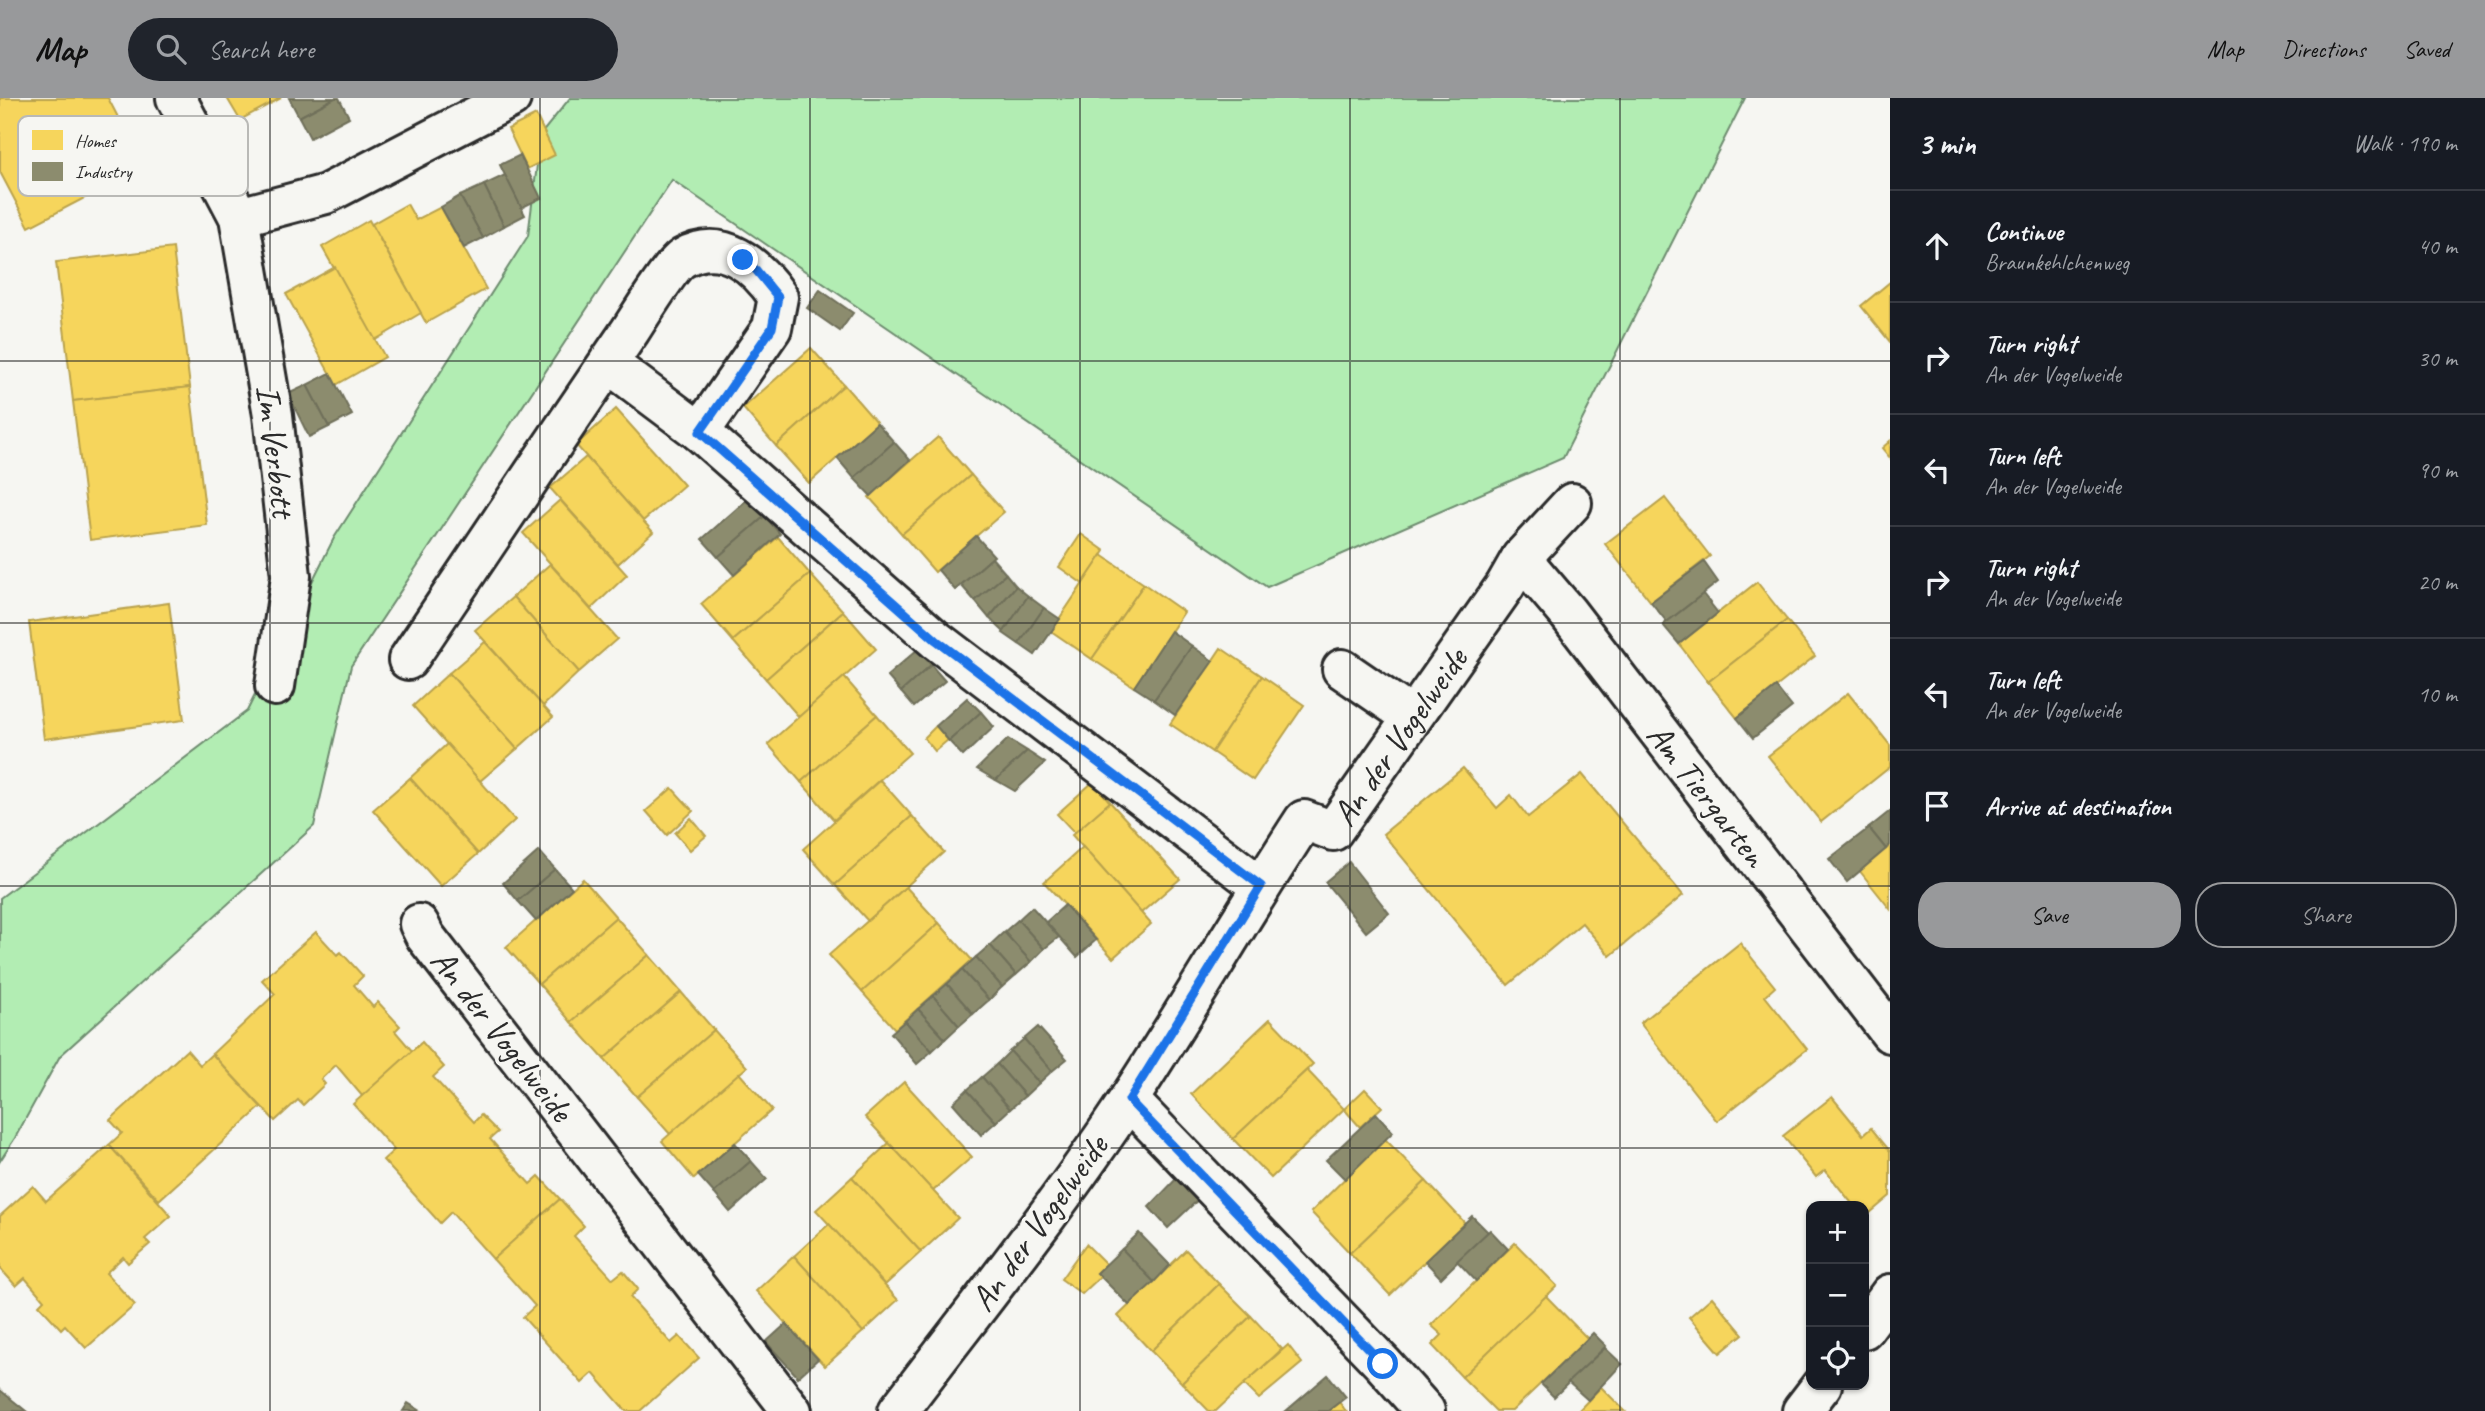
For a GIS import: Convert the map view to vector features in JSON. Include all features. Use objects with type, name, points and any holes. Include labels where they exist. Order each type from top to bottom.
[{"type":"street","name":"Im Verbott","points":[[176,98],[186,116]]},
{"type":"street","points":[[239,217],[326,194],[511,98]]},
{"type":"street","name":"Im Verbott","points":[[228,196],[239,217],[273,415],[291,576],[275,686]]},
{"type":"street","points":[[408,660],[680,259],[701,250],[728,251],[756,270],[778,297],[772,328],[700,432]]},
{"type":"street","points":[[608,363],[700,432],[936,640],[1261,886]]},
{"type":"street","points":[[1513,572],[1572,503]]},
{"type":"street","name":"An der Vogelweide","points":[[898,1411],[1041,1225],[1129,1100],[1304,820],[1333,831],[1513,572]]},
{"type":"street","name":"Am Tiergarten","points":[[1513,572],[1576,623],[1890,1033]]},
{"type":"street","points":[[1342,669],[1412,717]]},
{"type":"street","name":"An der Vogelweide","points":[[419,924],[425,936],[792,1411]]},
{"type":"street","points":[[1129,1100],[1425,1411]]},
{"type":"street","points":[[1865,1327],[1890,1294]]},
{"type":"street","points":[[1802,1411],[1818,1390]]},
{"type":"green space","points":[[570,98],[1745,98],[1563,458],[1267,587],[672,180],[351,666],[314,826],[60,1056],[0,1161],[0,898],[247,711],[334,538],[528,236],[541,134]]},
{"type":"building: Homes","points":[[0,98],[108,98],[117,116],[18,116],[18,196],[88,196],[29,227],[0,172]]},
{"type":"building: Homes","points":[[227,98],[281,98],[247,116],[238,116]]},
{"type":"building: Homes","points":[[536,115],[555,155],[527,169],[508,129]]},
{"type":"building: Homes","points":[[407,204],[416,220],[441,207],[486,289],[426,323],[372,224]]},
{"type":"building: Homes","points":[[369,220],[421,313],[375,340],[322,247]]},
{"type":"building: Homes","points":[[173,248],[190,387],[73,401],[56,262]]},
{"type":"building: Homes","points":[[335,267],[385,357],[336,385],[286,294]]},
{"type":"building: Homes","points":[[1890,282],[1890,342],[1861,306]]},
{"type":"building: Homes","points":[[811,348],[844,385],[776,446],[743,408]]},
{"type":"building: Homes","points":[[844,385],[877,423],[809,483],[776,446]]},
{"type":"building: Homes","points":[[190,387],[207,525],[90,540],[73,401]]},
{"type":"building: Homes","points":[[616,409],[684,485],[643,521],[576,445]]},
{"type":"building: Homes","points":[[938,437],[971,475],[902,534],[869,497]]},
{"type":"building: Homes","points":[[1890,441],[1890,458],[1882,448]]},
{"type":"building: Homes","points":[[586,457],[653,532],[618,564],[550,488]]},
{"type":"building: Homes","points":[[971,475],[1004,512],[935,572],[902,534]]},
{"type":"building: Homes","points":[[1665,498],[1710,556],[1651,602],[1605,544]]},
{"type":"building: Homes","points":[[560,500],[627,575],[591,609],[523,533]]},
{"type":"building: Homes","points":[[1081,534],[1105,551],[1083,584],[1059,567]]},
{"type":"building: Homes","points":[[778,537],[810,574],[733,641],[701,604]]},
{"type":"building: Homes","points":[[1102,555],[1144,584],[1092,659],[1051,631]]},
{"type":"building: Homes","points":[[550,564],[617,639],[579,672],[513,597]]},
{"type":"building: Homes","points":[[810,574],[843,611],[766,679],[733,641]]},
{"type":"building: Homes","points":[[1757,582],[1787,620],[1708,682],[1679,644]]},
{"type":"building: Homes","points":[[1144,584],[1184,612],[1134,687],[1092,659]]},
{"type":"building: Homes","points":[[513,597],[579,672],[543,706],[475,630]]},
{"type":"building: Homes","points":[[169,603],[184,720],[44,739],[29,622]]},
{"type":"building: Homes","points":[[843,611],[876,649],[799,717],[766,679]]},
{"type":"building: Homes","points":[[1787,620],[1815,656],[1737,718],[1708,682]]},
{"type":"building: Homes","points":[[485,642],[553,717],[517,749],[449,673]]},
{"type":"building: Homes","points":[[1221,648],[1262,676],[1212,752],[1170,724]]},
{"type":"building: Homes","points":[[449,673],[517,749],[480,781],[413,706]]},
{"type":"building: Homes","points":[[1262,676],[1304,705],[1253,780],[1212,752]]},
{"type":"building: Homes","points":[[844,677],[877,715],[801,782],[768,744]]},
{"type":"building: Homes","points":[[1848,693],[1890,745],[1890,767],[1821,822],[1768,756]]},
{"type":"building: Homes","points":[[877,715],[910,753],[834,820],[801,782]]},
{"type":"building: Homes","points":[[936,726],[948,740],[935,751],[924,738]]},
{"type":"building: Homes","points":[[447,744],[515,820],[478,854],[410,778]]},
{"type":"building: Homes","points":[[1463,768],[1497,808],[1511,795],[1528,817],[1582,774],[1683,895],[1610,956],[1582,923],[1508,985],[1383,834]]},
{"type":"building: Homes","points":[[410,778],[478,854],[441,886],[373,810]]},
{"type":"building: Homes","points":[[880,780],[912,816],[835,885],[803,849]]},
{"type":"building: Homes","points":[[1093,782],[1110,802],[1075,833],[1057,814]]},
{"type":"building: Homes","points":[[672,788],[693,811],[667,835],[646,811]]},
{"type":"building: Homes","points":[[1110,802],[1180,879],[1141,913],[1072,835]]},
{"type":"building: Homes","points":[[912,816],[944,852],[868,921],[835,885]]},
{"type":"building: Homes","points":[[691,818],[706,836],[690,850],[675,833]]},
{"type":"building: Homes","points":[[1890,845],[1890,909],[1859,870]]},
{"type":"building: Homes","points":[[1083,847],[1151,924],[1113,958],[1044,882]]},
{"type":"building: Homes","points":[[583,879],[616,917],[539,984],[506,947]]},
{"type":"building: Homes","points":[[906,887],[939,923],[862,992],[829,955]]},
{"type":"building: Homes","points":[[616,917],[649,955],[571,1022],[539,984]]},
{"type":"building: Homes","points":[[939,923],[972,960],[895,1029],[862,992]]},
{"type":"building: Homes","points":[[316,932],[337,955],[341,952],[363,976],[354,985],[373,1007],[378,1002],[400,1026],[395,1031],[413,1052],[363,1097],[336,1065],[321,1079],[325,1084],[303,1105],[298,1100],[275,1121],[212,1054],[275,994],[262,980]]},
{"type":"building: Homes","points":[[1740,943],[1775,987],[1765,996],[1807,1049],[1717,1121],[1640,1023]]},
{"type":"building: Homes","points":[[649,955],[681,992],[604,1059],[571,1022]]},
{"type":"building: Homes","points":[[681,992],[714,1030],[637,1097],[604,1059]]},
{"type":"building: Homes","points":[[1270,1019],[1313,1064],[1233,1139],[1191,1094]]},
{"type":"building: Homes","points":[[714,1030],[747,1067],[670,1134],[637,1097]]},
{"type":"building: Homes","points":[[422,1042],[444,1067],[433,1077],[474,1122],[481,1115],[498,1132],[490,1139],[530,1184],[539,1176],[560,1199],[493,1259],[451,1212],[440,1223],[383,1160],[394,1150],[353,1104]]},
{"type":"building: Homes","points":[[187,1050],[200,1065],[212,1054],[261,1107],[159,1200],[109,1145],[122,1133],[110,1120]]},
{"type":"building: Homes","points":[[1307,1070],[1344,1109],[1271,1178],[1233,1139]]},
{"type":"building: Homes","points":[[739,1073],[772,1110],[694,1179],[662,1141]]},
{"type":"building: Homes","points":[[904,1082],[972,1157],[933,1191],[865,1117]]},
{"type":"building: Homes","points":[[1365,1089],[1382,1107],[1360,1127],[1344,1109]]},
{"type":"building: Homes","points":[[1832,1097],[1863,1135],[1871,1128],[1890,1151],[1890,1196],[1869,1214],[1869,1201],[1850,1201],[1825,1170],[1816,1177],[1783,1136]]},
{"type":"building: Homes","points":[[1385,1139],[1426,1181],[1350,1253],[1311,1212]]},
{"type":"building: Homes","points":[[889,1143],[958,1218],[921,1252],[852,1177]]},
{"type":"building: Homes","points":[[109,1145],[171,1216],[145,1239],[150,1244],[128,1263],[123,1257],[106,1273],[135,1305],[86,1348],[65,1325],[61,1329],[39,1305],[44,1300],[25,1278],[16,1286],[0,1268],[0,1216],[33,1186],[46,1201]]},
{"type":"building: Homes","points":[[852,1177],[921,1252],[885,1285],[816,1210]]},
{"type":"building: Homes","points":[[1426,1181],[1465,1223],[1390,1295],[1350,1253]]},
{"type":"building: Homes","points":[[560,1199],[584,1226],[574,1236],[613,1279],[623,1271],[638,1289],[630,1297],[671,1343],[679,1336],[699,1358],[640,1411],[626,1411],[593,1373],[582,1383],[523,1317],[535,1306],[493,1259]]},
{"type":"building: Homes","points":[[829,1224],[898,1300],[863,1332],[794,1256]]},
{"type":"building: Homes","points":[[1515,1243],[1557,1286],[1462,1377],[1432,1345],[1442,1335],[1431,1325]]},
{"type":"building: Homes","points":[[1086,1244],[1106,1264],[1097,1273],[1101,1276],[1082,1294],[1061,1279]]},
{"type":"building: Homes","points":[[1186,1250],[1219,1284],[1151,1351],[1118,1316]]},
{"type":"building: Homes","points":[[794,1256],[863,1332],[825,1366],[756,1291]]},
{"type":"building: Homes","points":[[1219,1284],[1251,1316],[1182,1383],[1151,1351]]},
{"type":"building: Homes","points":[[1546,1296],[1588,1339],[1512,1411],[1496,1411],[1462,1377]]},
{"type":"building: Homes","points":[[1712,1297],[1743,1334],[1720,1353],[1689,1317]]},
{"type":"building: Homes","points":[[1251,1316],[1282,1349],[1216,1411],[1209,1411],[1182,1383]]},
{"type":"building: Homes","points":[[1288,1345],[1302,1363],[1259,1399],[1244,1384]]},
{"type":"building: Homes","points":[[1601,1387],[1625,1411],[1578,1411]]},
{"type":"building: Homes","points":[[1339,1402],[1346,1411],[1328,1411]]},
{"type":"building: Industry","points":[[289,98],[335,98],[299,117]]},
{"type":"building: Industry","points":[[339,98],[349,117],[310,138],[299,117]]},
{"type":"building: Industry","points":[[520,155],[541,198],[521,208],[500,165]]},
{"type":"building: Industry","points":[[505,175],[525,215],[504,226],[484,185]]},
{"type":"building: Industry","points":[[484,185],[504,226],[483,238],[460,196]]},
{"type":"building: Industry","points":[[460,196],[483,238],[464,248],[441,207]]},
{"type":"building: Industry","points":[[820,290],[853,313],[840,331],[807,308]]},
{"type":"building: Industry","points":[[330,373],[352,415],[329,427],[307,385]]},
{"type":"building: Industry","points":[[307,385],[329,427],[309,437],[288,394]]},
{"type":"building: Industry","points":[[877,423],[894,442],[854,478],[837,458]]},
{"type":"building: Industry","points":[[894,442],[910,460],[871,496],[854,478]]},
{"type":"building: Industry","points":[[749,498],[765,516],[718,557],[702,539]]},
{"type":"building: Industry","points":[[765,516],[780,534],[734,575],[718,557]]},
{"type":"building: Industry","points":[[976,536],[994,556],[955,590],[938,570]]},
{"type":"building: Industry","points":[[992,558],[1006,574],[975,601],[961,585]]},
{"type":"building: Industry","points":[[1704,562],[1718,582],[1667,622],[1651,602]]},
{"type":"building: Industry","points":[[1006,574],[1016,586],[989,618],[975,601]]},
{"type":"building: Industry","points":[[1016,586],[1028,596],[1004,632],[989,618]]},
{"type":"building: Industry","points":[[1703,594],[1718,613],[1679,644],[1663,625]]},
{"type":"building: Industry","points":[[1028,596],[1044,608],[1019,644],[1003,633]]},
{"type":"building: Industry","points":[[1044,608],[1060,619],[1035,655],[1019,644]]},
{"type":"building: Industry","points":[[1171,631],[1192,646],[1154,700],[1134,687]]},
{"type":"building: Industry","points":[[1192,646],[1213,661],[1175,715],[1154,700]]},
{"type":"building: Industry","points":[[918,649],[931,665],[901,692],[887,676]]},
{"type":"building: Industry","points":[[931,665],[945,681],[914,707],[901,692]]},
{"type":"building: Industry","points":[[1776,687],[1792,707],[1753,738],[1737,718]]},
{"type":"building: Industry","points":[[967,698],[981,712],[949,741],[936,726]]},
{"type":"building: Industry","points":[[981,712],[994,727],[963,756],[949,741]]},
{"type":"building: Industry","points":[[1008,739],[1027,751],[996,780],[977,769]]},
{"type":"building: Industry","points":[[1027,751],[1045,763],[1015,791],[996,780]]},
{"type":"building: Industry","points":[[1890,811],[1890,845],[1886,849],[1869,828]]},
{"type":"building: Industry","points":[[1869,828],[1886,849],[1847,882],[1829,859]]},
{"type":"building: Industry","points":[[539,851],[555,869],[518,901],[503,883]]},
{"type":"building: Industry","points":[[1349,862],[1389,913],[1366,932],[1325,882]]},
{"type":"building: Industry","points":[[555,869],[572,888],[536,921],[518,901]]},
{"type":"building: Industry","points":[[1065,905],[1096,940],[1077,957],[1046,922]]},
{"type":"building: Industry","points":[[1032,907],[1059,937],[1044,949],[1018,920]]},
{"type":"building: Industry","points":[[1018,920],[1044,949],[1031,962],[1004,932]]},
{"type":"building: Industry","points":[[1004,932],[1031,962],[1016,975],[990,945]]},
{"type":"building: Industry","points":[[990,945],[1016,975],[1002,987],[976,957]]},
{"type":"building: Industry","points":[[976,957],[1002,987],[989,1000],[962,970]]},
{"type":"building: Industry","points":[[962,970],[989,1000],[973,1014],[947,984]]},
{"type":"building: Industry","points":[[947,984],[973,1014],[959,1026],[933,996]]},
{"type":"building: Industry","points":[[933,996],[959,1026],[945,1039],[918,1009]]},
{"type":"building: Industry","points":[[918,1009],[945,1039],[932,1051],[905,1021]]},
{"type":"building: Industry","points":[[905,1021],[932,1051],[917,1064],[891,1033]]},
{"type":"building: Industry","points":[[1038,1027],[1067,1059],[1052,1071],[1024,1039]]},
{"type":"building: Industry","points":[[1024,1039],[1052,1071],[1039,1083],[1010,1051]]},
{"type":"building: Industry","points":[[1010,1051],[1039,1083],[1025,1096],[997,1064]]},
{"type":"building: Industry","points":[[997,1064],[1025,1096],[1010,1109],[982,1077]]},
{"type":"building: Industry","points":[[982,1077],[1010,1109],[996,1122],[967,1090]]},
{"type":"building: Industry","points":[[967,1090],[996,1122],[981,1135],[953,1103]]},
{"type":"building: Industry","points":[[1376,1113],[1393,1132],[1345,1179],[1326,1160]]},
{"type":"building: Industry","points":[[735,1143],[751,1161],[714,1193],[698,1175]]},
{"type":"building: Industry","points":[[751,1161],[767,1179],[730,1212],[714,1193]]},
{"type":"building: Industry","points":[[1181,1174],[1202,1196],[1168,1228],[1149,1207]]},
{"type":"building: Industry","points":[[1472,1216],[1488,1232],[1441,1278],[1425,1261]]},
{"type":"building: Industry","points":[[1490,1230],[1508,1249],[1476,1281],[1457,1261]]},
{"type":"building: Industry","points":[[1139,1233],[1170,1265],[1154,1282],[1122,1249]]},
{"type":"building: Industry","points":[[1122,1249],[1154,1282],[1129,1305],[1097,1273]]},
{"type":"building: Industry","points":[[786,1324],[818,1359],[798,1377],[766,1342]]},
{"type":"building: Industry","points":[[1593,1333],[1606,1346],[1554,1397],[1541,1384]]},
{"type":"building: Industry","points":[[1605,1348],[1622,1364],[1588,1400],[1568,1382]]},
{"type":"building: Industry","points":[[1328,1375],[1346,1397],[1328,1411],[1286,1411]]},
{"type":"building: Industry","points":[[0,1390],[26,1411],[0,1411]]},
{"type":"building: Industry","points":[[408,1403],[421,1411],[403,1411]]},
{"type":"route","points":[[743,260],[769,283],[778,297],[777,313],[772,328],[700,432],[936,640],[1261,886],[1129,1100],[1383,1364]]}]
